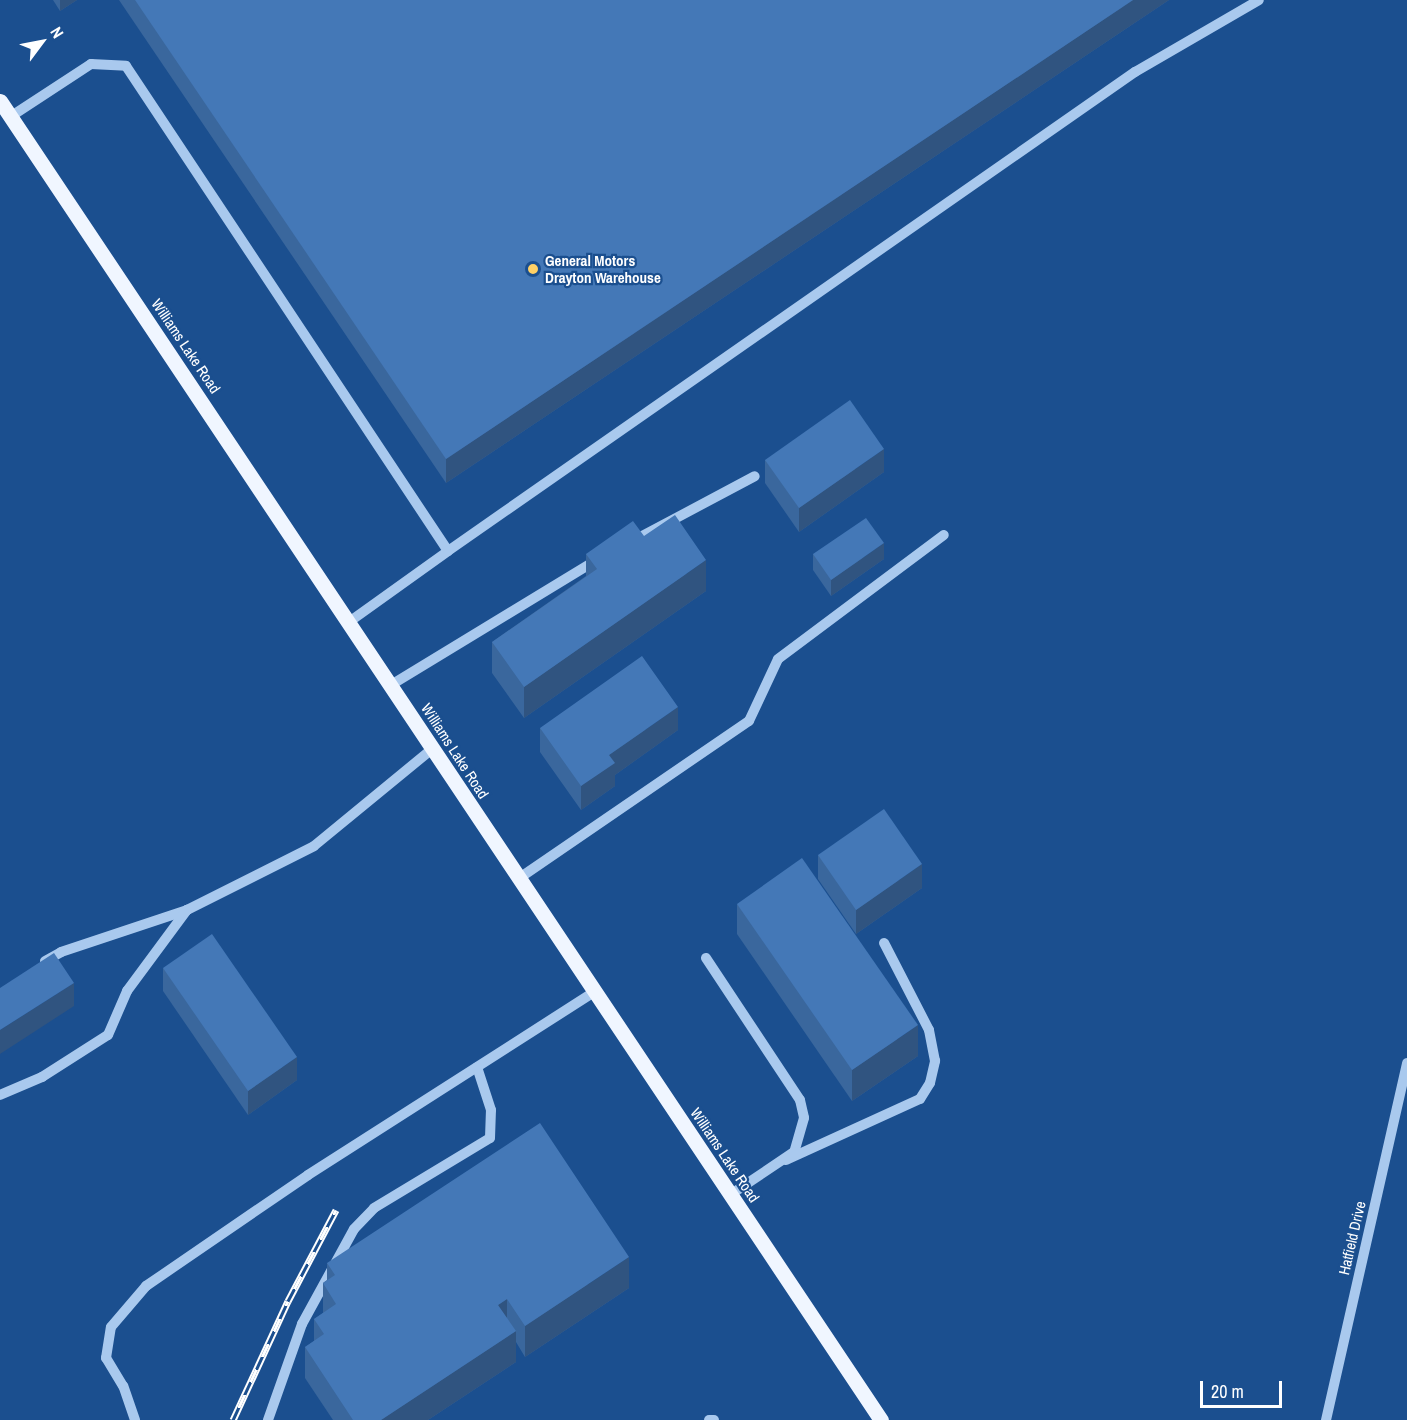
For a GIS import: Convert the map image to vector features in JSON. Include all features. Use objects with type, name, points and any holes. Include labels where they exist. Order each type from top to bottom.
[{"type":"main road","name":"Williams Lake Road","points":[[0,101],[881,1420]]},
{"type":"street","points":[[349,622],[1136,72],[1259,0]]},
{"type":"street","points":[[10,117],[91,64],[126,66],[448,552]]},
{"type":"street","points":[[391,685],[617,549],[755,476]]},
{"type":"street","points":[[518,879],[749,721],[778,659],[944,536]]},
{"type":"street","points":[[30,970],[61,952],[187,910],[314,846],[432,749]]},
{"type":"street","points":[[0,1095],[42,1077],[108,1035],[127,991],[187,910]]},
{"type":"street","points":[[730,1195],[786,1160],[920,1099],[930,1083],[935,1061],[929,1030],[884,943]]},
{"type":"street","points":[[706,958],[800,1100],[804,1118],[794,1152],[786,1160]]},
{"type":"street","points":[[135,1420],[123,1386],[105,1358],[111,1327],[126,1305],[146,1286],[308,1175],[594,992]]},
{"type":"street","name":"Hatfield Drive","points":[[1326,1420],[1407,1063]]},
{"type":"street","points":[[268,1420],[302,1324],[354,1229],[374,1208],[490,1138],[492,1110],[477,1067]]},
{"type":"street","points":[[709,1420],[714,1420]]},
{"type":"building","name":"General Motors Drayton Warehouse","points":[[135,0],[1133,0],[446,459]]},
{"type":"building","points":[[850,400],[884,449],[799,508],[765,460]]},
{"type":"building","points":[[675,515],[706,560],[524,687],[492,642],[597,569],[586,554],[633,521],[644,536]]},
{"type":"building","points":[[866,518],[884,543],[831,580],[813,554]]},
{"type":"building","points":[[642,656],[678,707],[609,755],[615,763],[581,786],[540,728]]},
{"type":"building","points":[[884,809],[922,864],[856,910],[818,855]]},
{"type":"building","points":[[802,858],[918,1025],[852,1070],[737,904]]},
{"type":"building","points":[[212,934],[297,1057],[248,1091],[163,968]]},
{"type":"building","points":[[54,953],[74,983],[0,1030],[0,988]]},
{"type":"building","points":[[540,1123],[629,1257],[525,1326],[507,1299],[498,1305],[516,1331],[381,1420],[353,1420],[305,1347],[324,1334],[314,1319],[336,1304],[323,1283],[335,1275],[327,1263]]},
{"type":"railway","points":[[233,1420],[288,1301],[336,1210]]},
{"type":"place","name":"General Motors Drayton Warehouse","points":[[533,269]]}]
